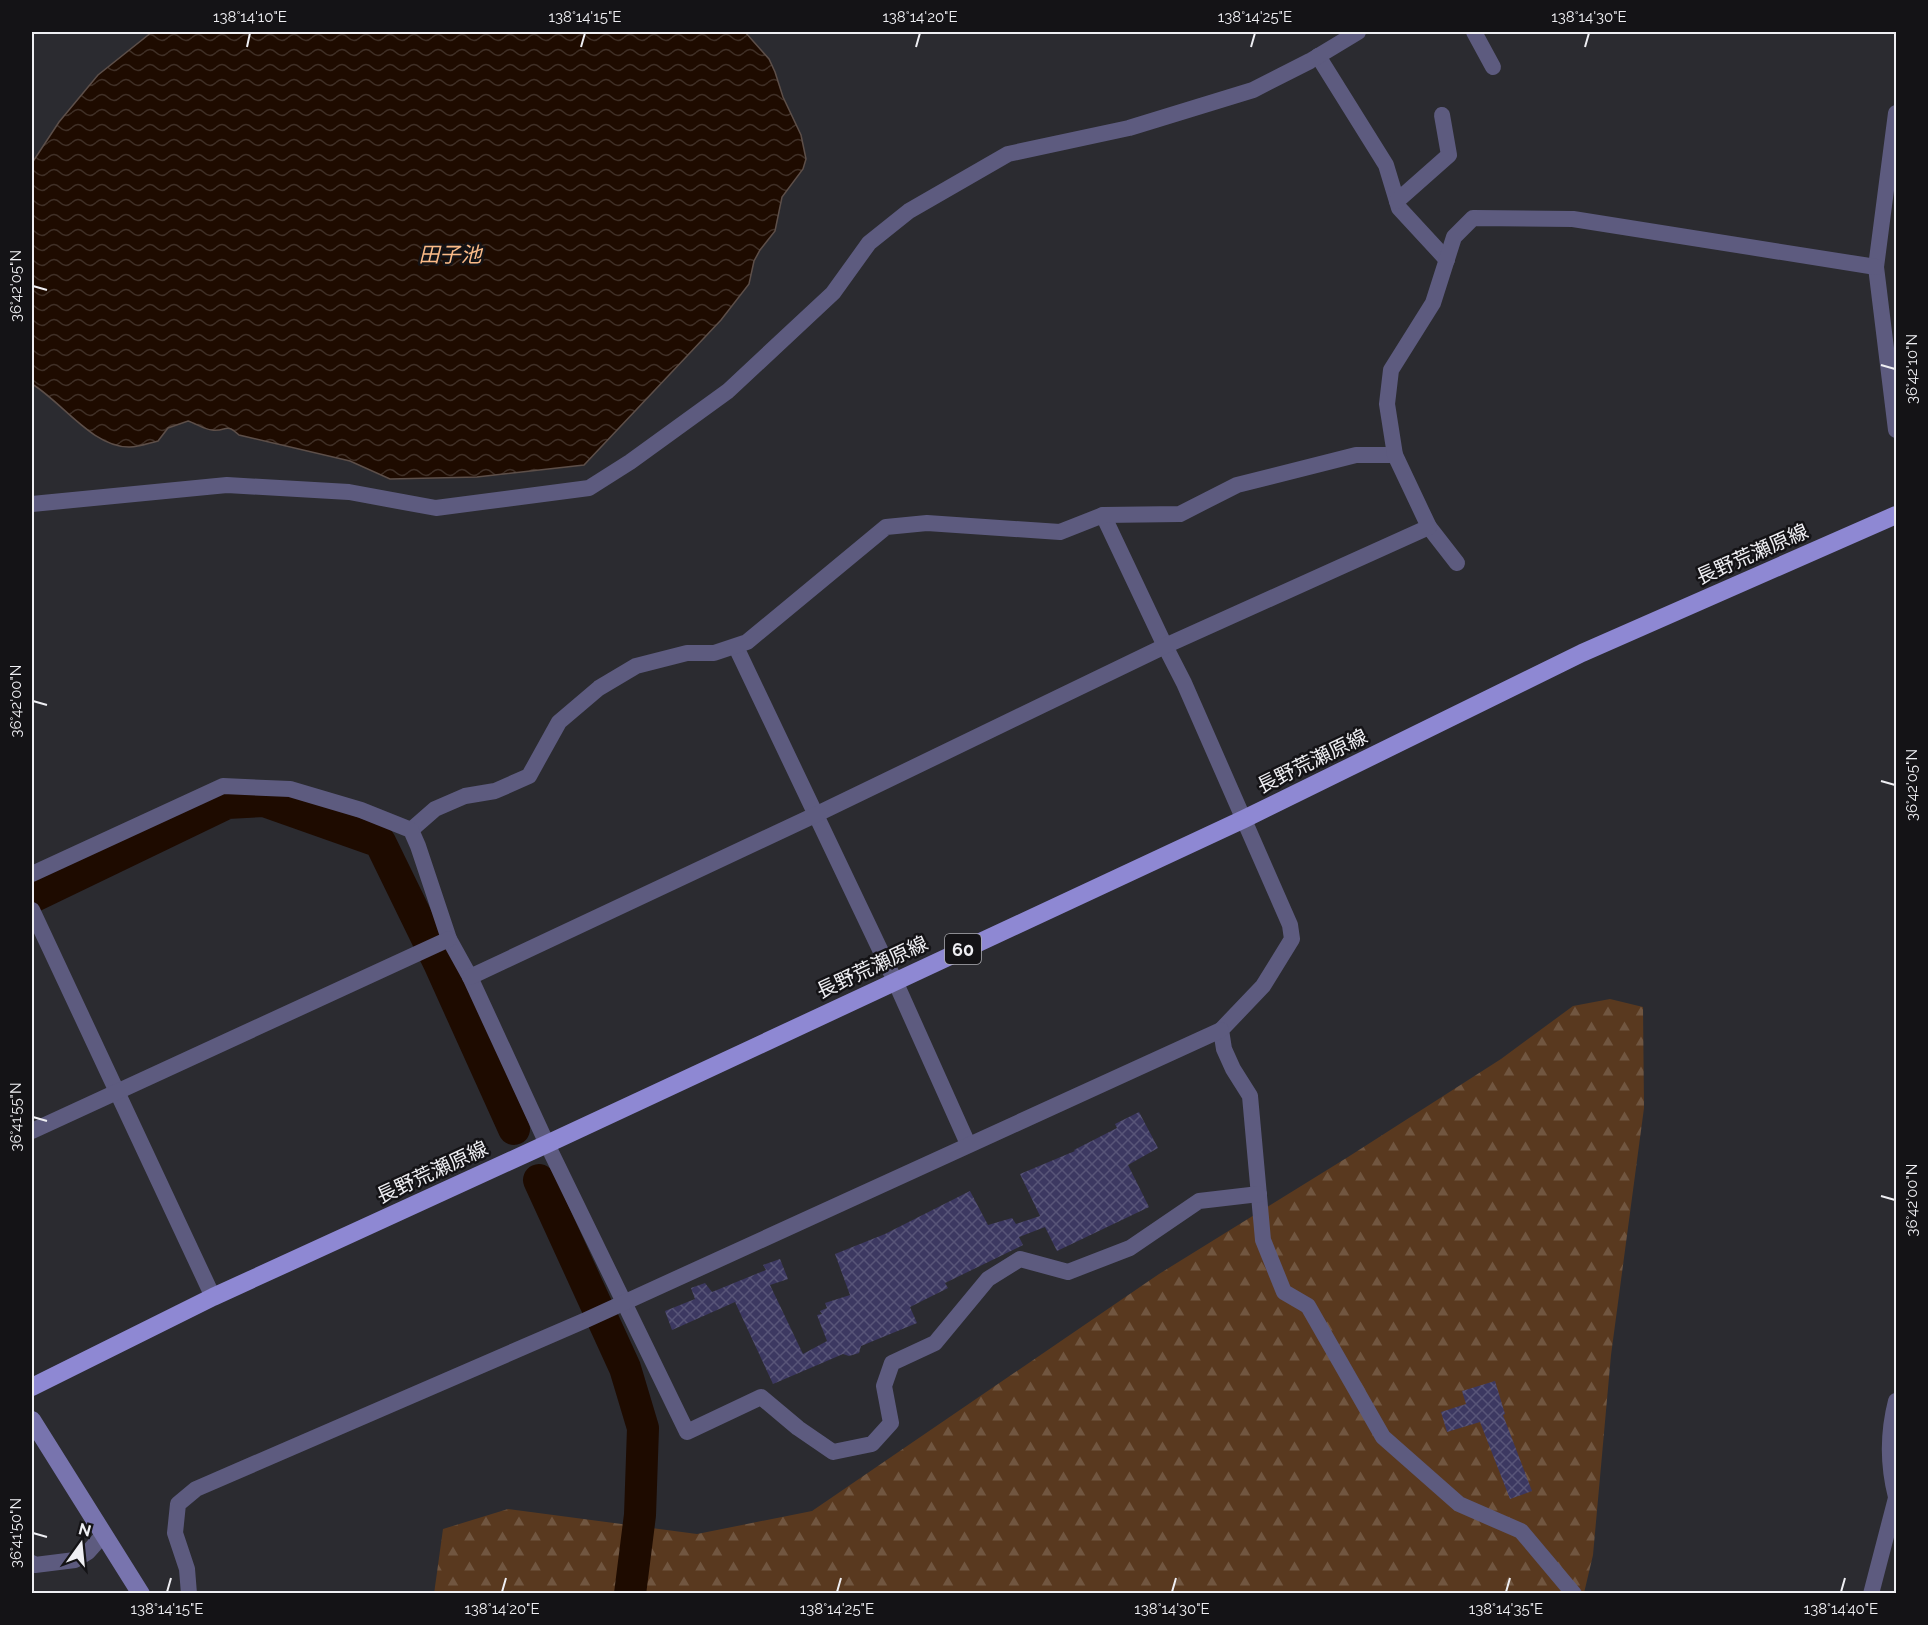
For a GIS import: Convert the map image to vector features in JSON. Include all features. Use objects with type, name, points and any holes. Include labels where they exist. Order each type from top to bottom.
[{"type":"main road","name":"長野荒瀬原線","points":[[32,1387],[213,1297],[1244,819],[1582,653],[1896,515]]},
{"type":"street","points":[[32,504],[227,485],[349,492],[436,508],[589,488],[630,462],[728,391],[833,293],[869,243],[909,212],[1008,154],[1129,128],[1253,90],[1358,32]]},
{"type":"street","points":[[1473,32],[1493,67]]},
{"type":"street","points":[[1318,56],[1386,165],[1399,208],[1447,260]]},
{"type":"street","points":[[1896,113],[1891,194],[1876,267],[1896,430]]},
{"type":"street","points":[[1397,201],[1449,155],[1442,115]]},
{"type":"street","points":[[1457,563],[1429,527],[1395,455],[1387,404],[1391,370],[1433,303],[1454,237],[1473,218],[1573,219],[1876,267]]},
{"type":"street","points":[[411,830],[435,809],[465,796],[495,791],[529,776],[559,722],[599,688],[636,666],[687,653],[714,653],[747,642],[886,527],[927,523],[1060,532],[1103,515],[1180,514],[1237,485],[1356,455],[1395,455]]},
{"type":"street","points":[[189,1593],[186,1569],[175,1533],[178,1504],[196,1489],[586,1320],[1221,1030],[1263,986],[1292,939],[1290,924],[1184,683],[1103,515]]},
{"type":"street","points":[[470,977],[815,815],[1165,646],[1429,527]]},
{"type":"street","points":[[736,647],[895,981],[968,1144]]},
{"type":"street","points":[[32,874],[223,786],[290,789],[360,810],[411,830],[418,846],[445,941],[470,977],[619,1305],[687,1432],[760,1397],[798,1428],[833,1452],[872,1444],[891,1423],[884,1386],[892,1363],[935,1343],[988,1279],[1020,1259],[1068,1272],[1130,1248],[1199,1201],[1259,1194]]},
{"type":"street","points":[[32,910],[213,1297]]},
{"type":"street","points":[[32,1131],[445,941]]},
{"type":"street","points":[[1221,1030],[1228,1059],[1250,1096],[1263,1240],[1284,1292],[1308,1306],[1383,1437],[1459,1504],[1521,1531],[1574,1593]]},
{"type":"street","points":[[1871,1593],[1896,1498],[1890,1459],[1890,1431],[1896,1401]]},
{"type":"street","points":[[32,1420],[141,1593]]},
{"type":"street","points":[[32,1563],[35,1565],[75,1560],[88,1552],[104,1534]]},
{"type":"green space","points":[[1610,999],[1643,1007],[1644,1108],[1611,1355],[1593,1555],[1584,1593],[434,1594],[443,1529],[508,1509],[697,1534],[812,1511],[1159,1274],[1501,1059],[1573,1006]]},
{"type":"water","name":"田子池","points":[[152,32],[745,32],[769,59],[783,97],[801,135],[806,159],[803,169],[782,197],[775,231],[754,261],[749,284],[721,320],[584,465],[477,477],[390,479],[350,461],[239,435],[228,428],[209,430],[188,421],[168,428],[158,441],[133,447],[116,445],[103,440],[78,423],[32,384],[32,163],[59,122],[98,75]]},
{"type":"building","points":[[1139,1112],[1158,1148],[1128,1165],[1149,1207],[1057,1251],[1045,1227],[1019,1237],[1023,1245],[945,1283],[948,1288],[910,1307],[917,1323],[861,1346],[859,1353],[849,1356],[843,1354],[773,1384],[735,1302],[672,1330],[665,1311],[695,1299],[691,1288],[705,1283],[712,1292],[766,1270],[763,1265],[780,1259],[788,1279],[770,1285],[803,1354],[827,1341],[817,1315],[822,1314],[820,1311],[827,1308],[825,1303],[850,1295],[835,1254],[885,1234],[970,1191],[988,1225],[1012,1218],[1016,1224],[1040,1216],[1020,1174],[1075,1151],[1117,1128],[1115,1124]]},
{"type":"building","points":[[1495,1381],[1505,1414],[1503,1415],[1532,1491],[1510,1499],[1480,1422],[1447,1432],[1441,1412],[1466,1404],[1462,1391]]},
{"type":"waterway","points":[[32,897],[227,803],[264,801],[380,842],[439,963],[514,1129]]},
{"type":"waterway","points":[[539,1180],[625,1368],[643,1428],[640,1515],[630,1594]]}]
